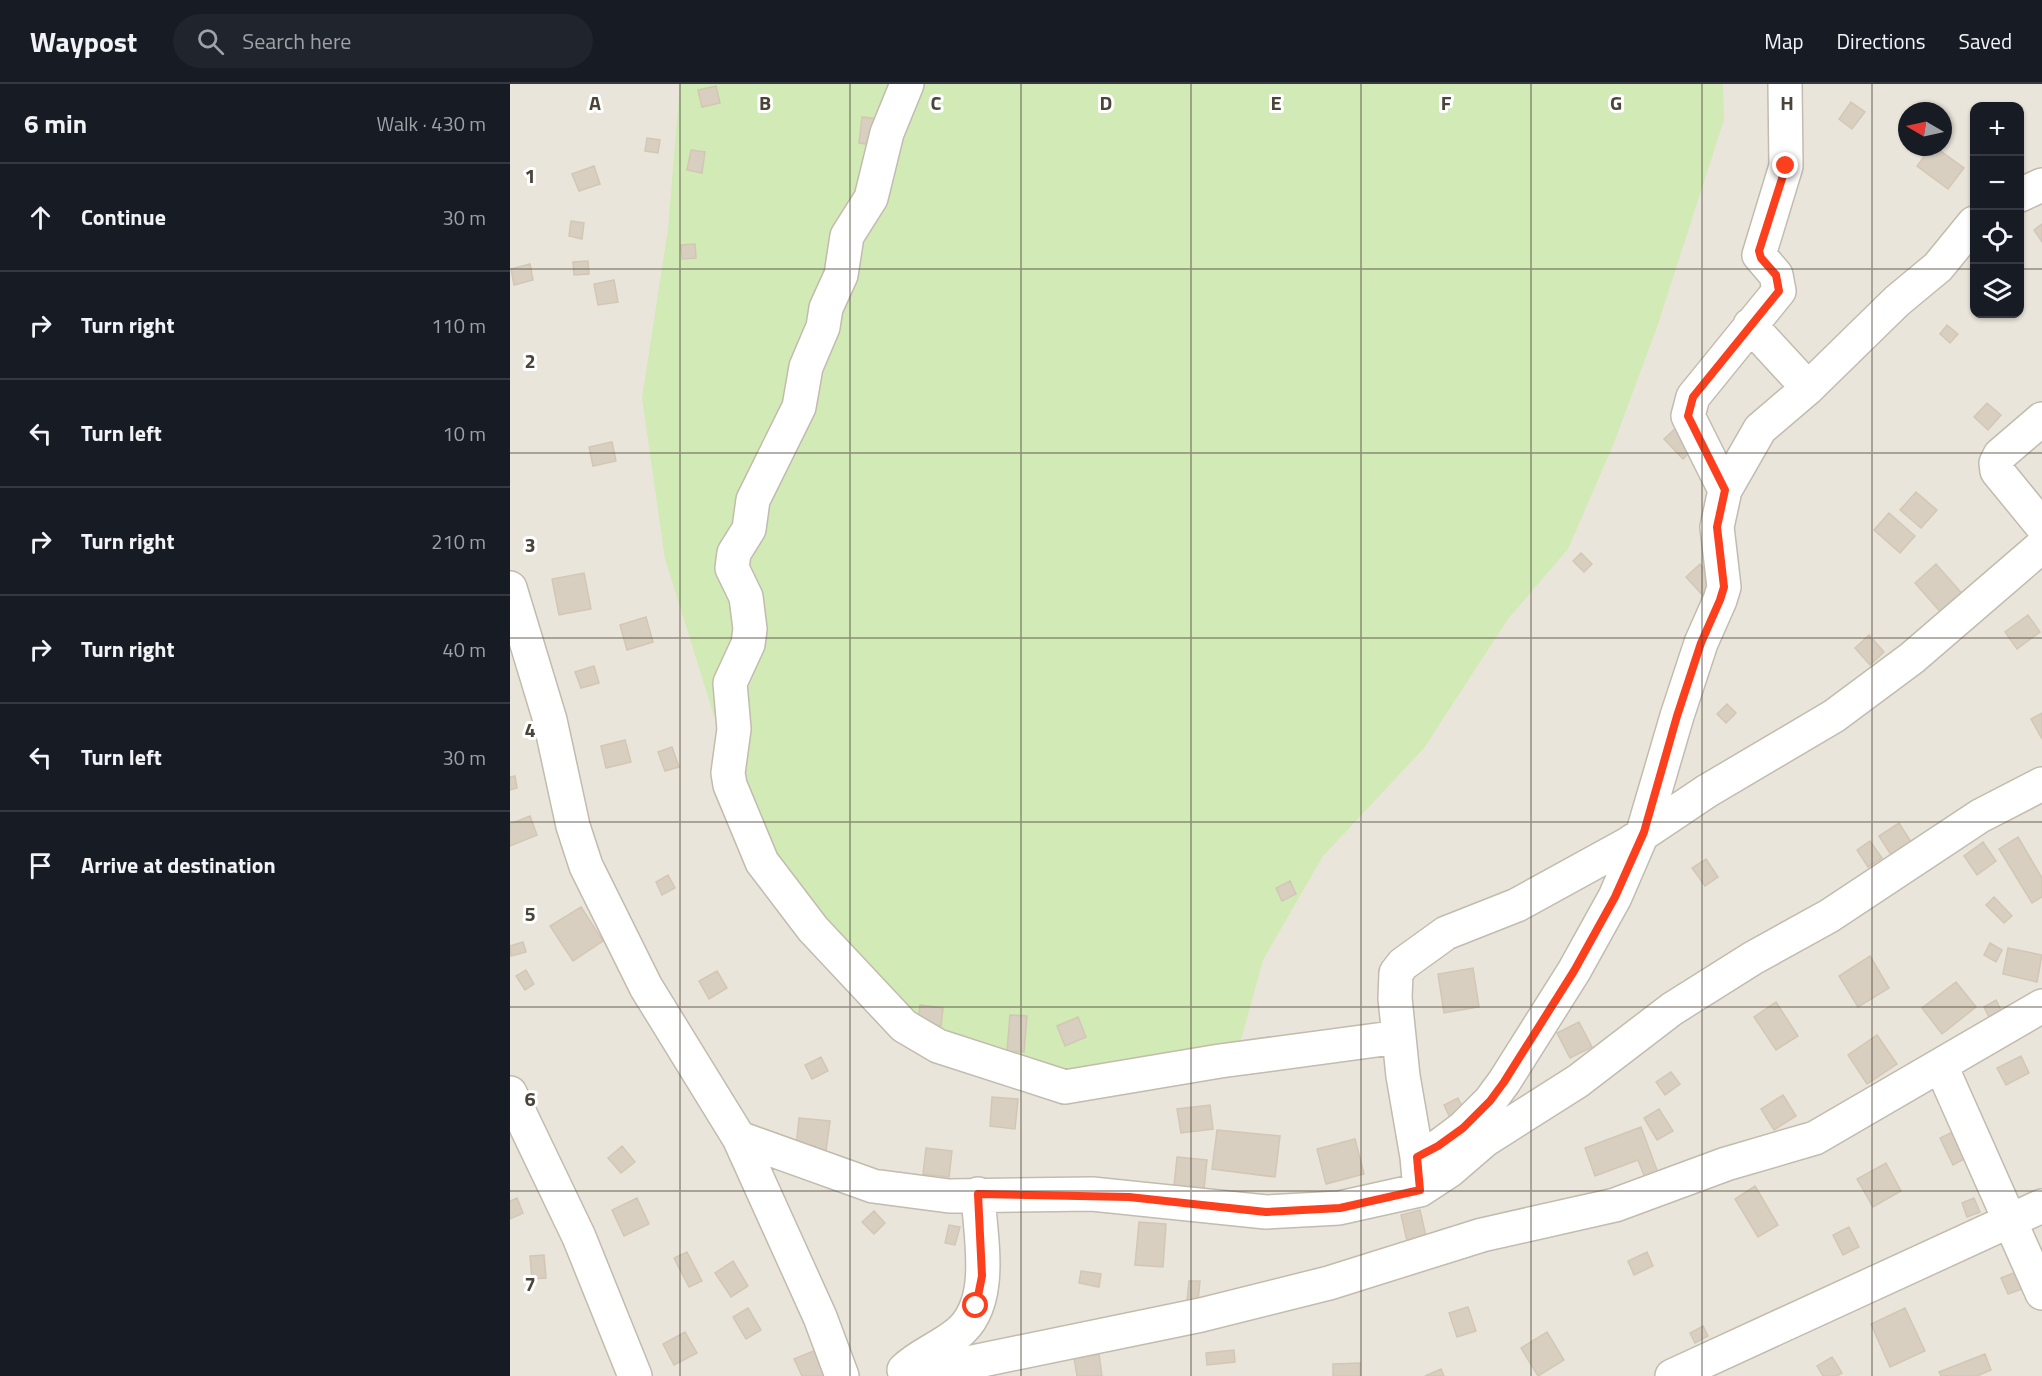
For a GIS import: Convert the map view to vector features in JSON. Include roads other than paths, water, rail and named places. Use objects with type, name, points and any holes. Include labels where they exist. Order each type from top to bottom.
[{"type":"street","points":[[907,84],[887,133],[871,198],[847,236],[841,274],[826,308],[823,327],[806,367],[799,407],[753,500],[749,529],[734,553],[732,568],[746,597],[750,629],[748,644],[730,684],[734,729],[728,773],[730,785],[762,862],[813,929],[904,1026],[938,1046],[1058,1087],[1220,1061],[1399,1037]]},
{"type":"street","points":[[1725,490],[1688,416],[1693,397],[1779,291],[1776,275],[1759,255],[1786,166],[1785,84]]},
{"type":"street","points":[[2024,193],[2042,185]]},
{"type":"street","points":[[1417,1157],[1438,1146],[1463,1128],[1490,1101],[1574,971],[1615,897],[1644,832],[1701,643],[1720,600],[1723,566],[1717,527],[1725,490],[1761,429],[1808,388],[1897,301],[1938,267],[1970,228]]},
{"type":"street","points":[[1750,325],[1808,388]]},
{"type":"street","points":[[2042,419],[2000,455],[1996,463],[1998,471],[2042,526]]},
{"type":"street","points":[[1420,1190],[1395,998],[1396,973],[1410,957],[1446,933],[1517,905],[1644,832],[1707,791],[1834,716],[1912,658],[2042,546]]},
{"type":"street","points":[[510,588],[549,720],[573,826],[590,874],[646,987],[739,1138],[820,1317],[842,1376]]},
{"type":"street","points":[[739,1138],[873,1186],[929,1195],[1119,1196],[1266,1212],[1340,1208],[1420,1190],[1449,1170],[1485,1140],[1578,1081],[1672,1009],[1753,958],[1829,916],[1980,816],[2042,784]]},
{"type":"street","points":[[905,1376],[1015,1366],[1329,1282],[1482,1235],[1615,1205],[1726,1164],[1815,1138],[2042,1006]]},
{"type":"street","points":[[1941,1066],[2042,1293]]},
{"type":"street","points":[[510,1093],[579,1237],[634,1376]]},
{"type":"street","points":[[898,1376],[912,1362],[957,1335],[972,1317],[980,1293],[982,1276],[978,1194]]},
{"type":"street","points":[[1672,1376],[2042,1206]]}]
